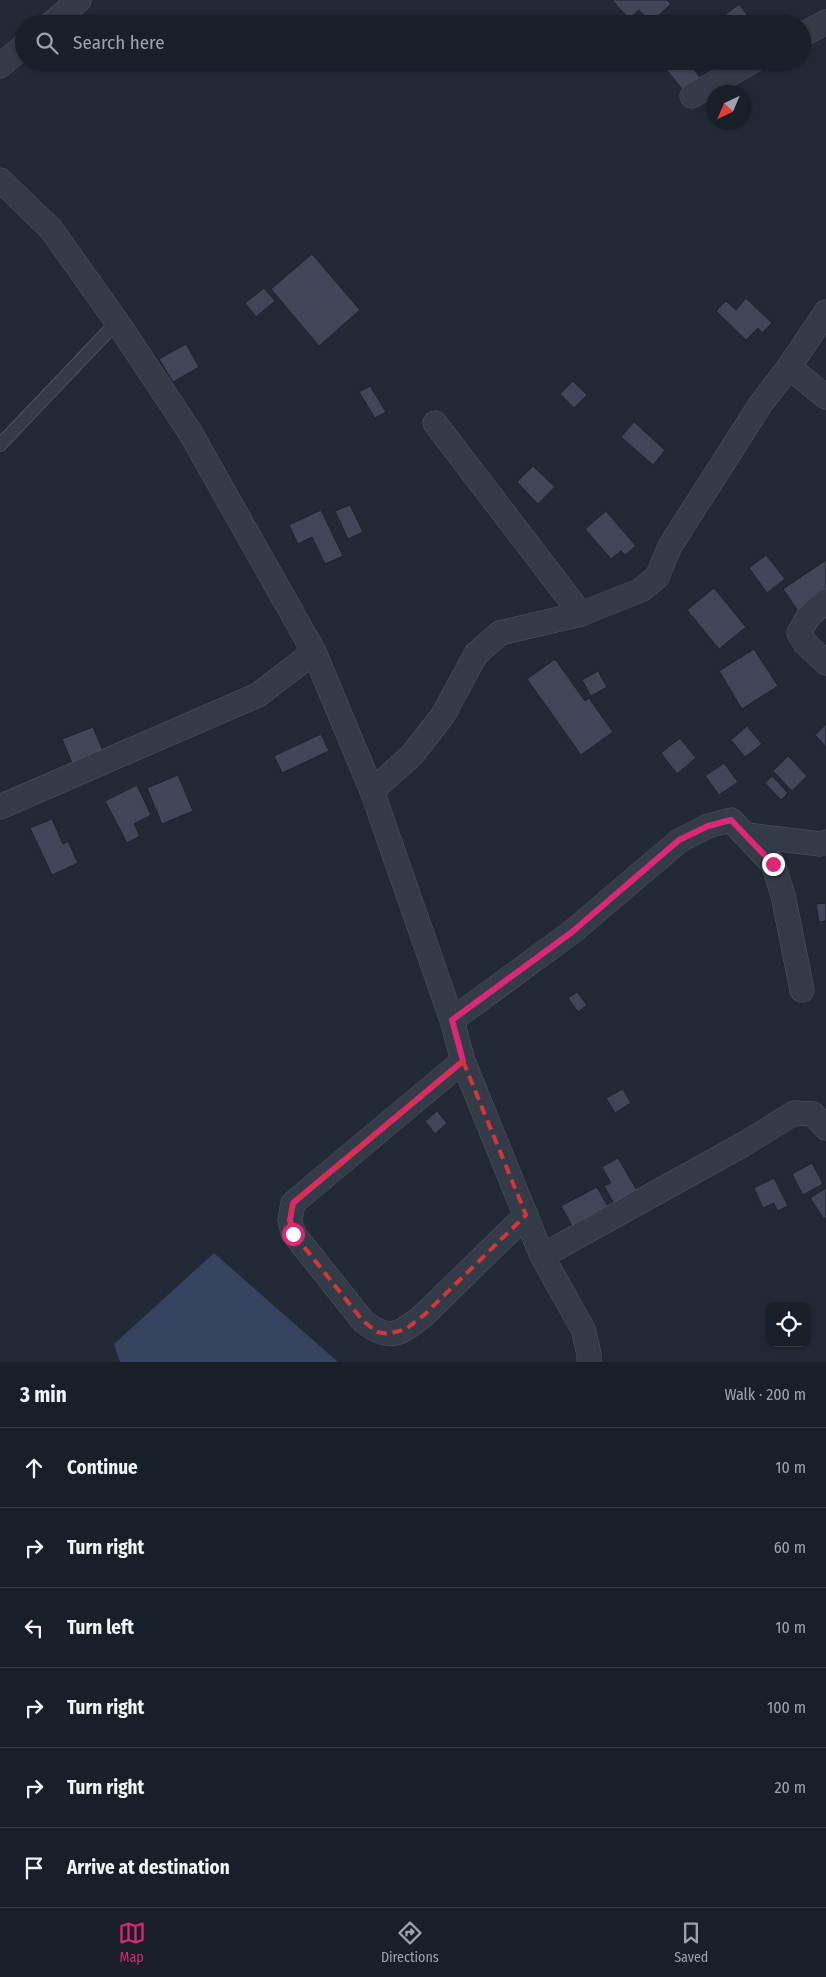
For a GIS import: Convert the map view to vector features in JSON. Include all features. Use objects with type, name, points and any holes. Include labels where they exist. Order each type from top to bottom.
[{"type":"street","points":[[62,15],[79,0]]},
{"type":"street","points":[[811,30],[826,22]]},
{"type":"street","points":[[0,66],[15,54]]},
{"type":"street","points":[[692,96],[738,70]]},
{"type":"street","points":[[0,180],[51,229],[117,322],[190,432],[314,652],[372,790],[452,1020],[463,1061],[542,1256],[583,1329],[590,1354],[589,1362]]},
{"type":"street","points":[[372,790],[412,755],[443,715],[476,654],[500,633],[581,614],[640,590],[657,577],[670,546],[760,405],[789,367],[826,312]]},
{"type":"street","points":[[789,367],[826,397]]},
{"type":"street","points":[[435,423],[581,614]]},
{"type":"street","points":[[826,601],[808,616],[799,633],[805,643],[826,663]]},
{"type":"street","points":[[0,807],[258,695],[314,652]]},
{"type":"street","points":[[452,1020],[572,932],[679,840],[708,826],[731,820],[773,864],[783,894],[802,990]]},
{"type":"street","points":[[747,835],[820,844],[826,842]]},
{"type":"street","points":[[463,1061],[293,1203],[290,1220],[293,1234],[363,1321],[377,1332],[388,1334],[406,1330],[424,1315],[526,1215]]},
{"type":"street","points":[[542,1256],[744,1144],[794,1113],[813,1114],[826,1128]]},
{"type":"lane","points":[[0,445],[117,322]]},
{"type":"highlighted area","points":[[463,1061],[526,1215],[424,1315],[406,1329],[388,1334],[377,1332],[363,1321],[293,1233],[290,1220],[293,1203]]},
{"type":"water","points":[[214,1253],[338,1362],[120,1362],[114,1344]]},
{"type":"building","points":[[612,0],[667,0],[671,4],[659,15],[644,15],[639,10],[633,15],[625,15]]},
{"type":"building","points":[[739,4],[747,15],[725,15]]},
{"type":"building","points":[[667,70],[694,70],[703,81],[687,95]]},
{"type":"building","points":[[312,254],[360,310],[319,346],[271,289]]},
{"type":"building","points":[[264,288],[275,301],[256,317],[245,303]]},
{"type":"building","points":[[746,298],[772,323],[762,333],[758,328],[746,340],[716,311],[726,301],[736,310]]},
{"type":"building","points":[[186,344],[199,367],[173,382],[159,359]]},
{"type":"building","points":[[573,381],[587,395],[574,408],[560,394]]},
{"type":"building","points":[[370,386],[386,412],[375,418],[359,392]]},
{"type":"building","points":[[634,422],[665,450],[653,465],[621,437]]},
{"type":"building","points":[[533,466],[555,487],[538,504],[517,482]]},
{"type":"building","points":[[350,505],[363,532],[348,539],[335,511]]},
{"type":"building","points":[[321,510],[343,556],[325,564],[312,537],[298,544],[289,525]]},
{"type":"building","points":[[606,511],[636,546],[625,555],[621,551],[611,559],[585,529]]},
{"type":"building","points":[[766,555],[785,579],[767,593],[749,568]]},
{"type":"building","points":[[826,560],[826,592],[798,611],[783,589]]},
{"type":"building","points":[[714,588],[746,627],[719,649],[687,610]]},
{"type":"building","points":[[754,649],[778,686],[742,709],[719,671]]},
{"type":"building","points":[[555,659],[585,701],[589,698],[613,732],[581,755],[527,679]]},
{"type":"building","points":[[598,671],[607,687],[591,696],[582,680]]},
{"type":"building","points":[[826,724],[826,747],[815,735]]},
{"type":"building","points":[[747,726],[762,744],[745,757],[731,740]]},
{"type":"building","points":[[93,727],[106,758],[75,770],[62,739]]},
{"type":"building","points":[[321,734],[329,751],[282,773],[274,756]]},
{"type":"building","points":[[680,738],[696,758],[677,774],[661,753]]},
{"type":"building","points":[[788,756],[807,776],[792,791],[773,771]]},
{"type":"building","points":[[724,763],[738,782],[719,795],[705,776]]},
{"type":"building","points":[[178,775],[193,811],[162,824],[147,788]]},
{"type":"building","points":[[772,776],[788,793],[781,800],[765,783]]},
{"type":"building","points":[[137,785],[151,815],[134,824],[140,836],[127,843],[105,801]]},
{"type":"building","points":[[52,819],[63,844],[68,841],[78,863],[52,875],[30,828]]},
{"type":"building","points":[[826,903],[826,921],[819,922],[816,904]]},
{"type":"building","points":[[577,992],[587,1005],[578,1012],[568,998]]},
{"type":"building","points":[[623,1089],[631,1103],[615,1113],[606,1098]]},
{"type":"building","points":[[437,1111],[447,1123],[435,1134],[425,1121]]},
{"type":"building","points":[[618,1158],[639,1194],[616,1207],[604,1186],[611,1183],[602,1167]]},
{"type":"building","points":[[812,1163],[823,1184],[803,1195],[792,1174]]},
{"type":"building","points":[[774,1178],[788,1206],[777,1211],[774,1203],[763,1208],[754,1188]]},
{"type":"building","points":[[597,1187],[611,1212],[575,1231],[561,1206]]},
{"type":"building","points":[[826,1188],[826,1218],[824,1219],[810,1198]]},
{"type":"route","points":[[293,1234],[290,1220],[293,1203],[463,1061],[452,1020],[572,932],[679,840],[708,826],[731,820],[773,864]]}]
